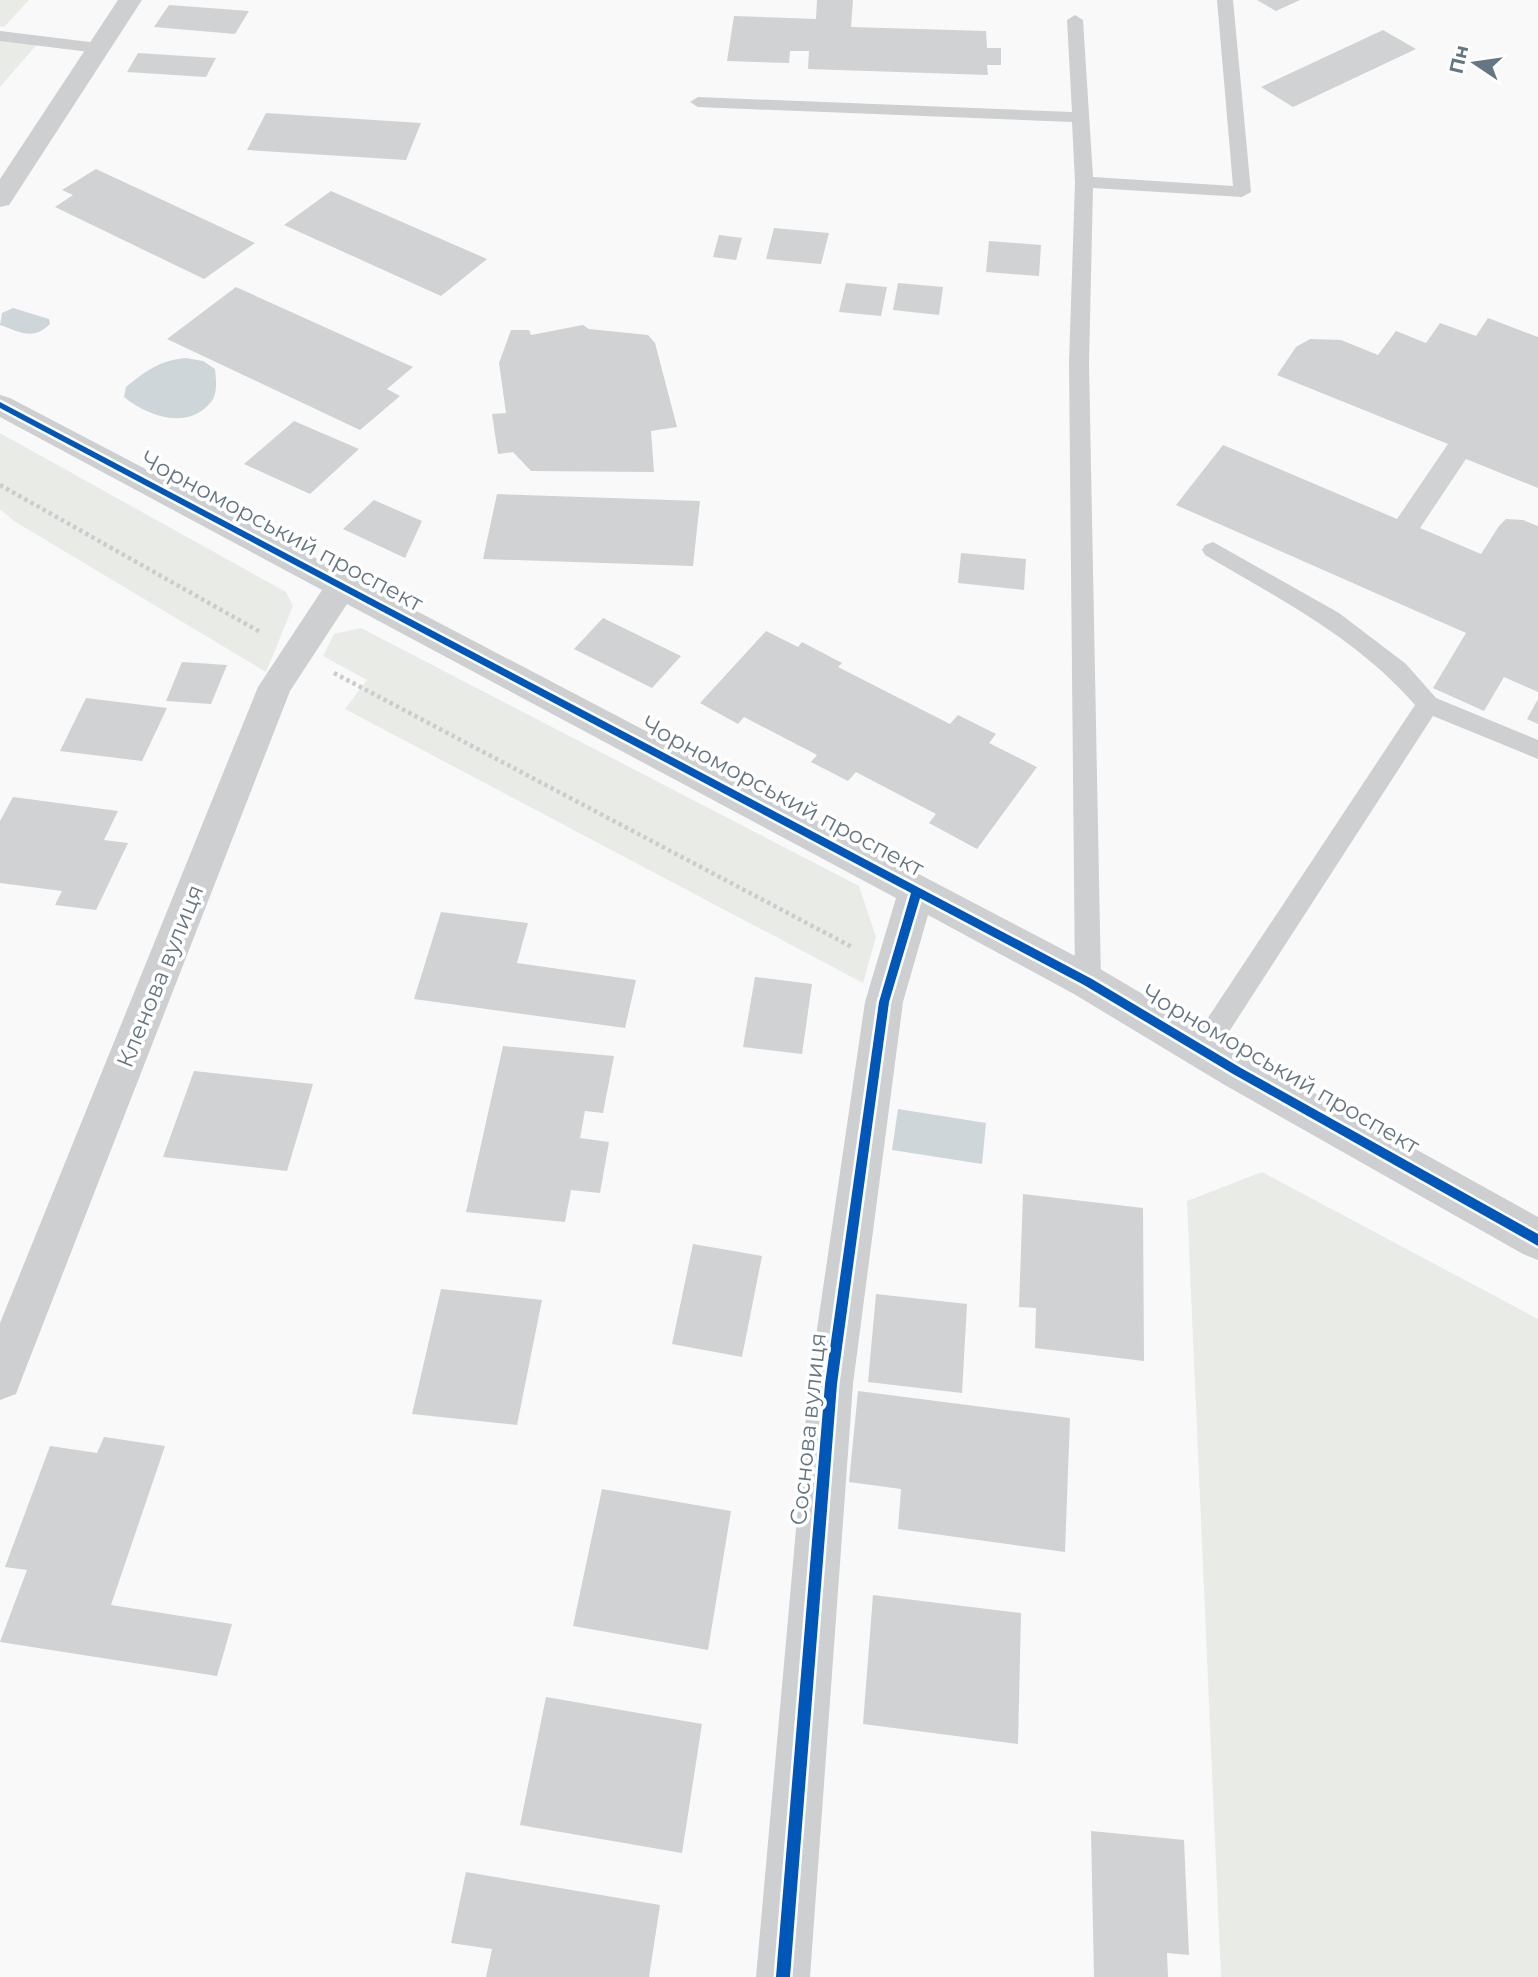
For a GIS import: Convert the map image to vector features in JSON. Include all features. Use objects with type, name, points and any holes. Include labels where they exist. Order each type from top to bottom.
[{"type":"street","points":[[0,199],[130,0]]},
{"type":"street","name":"Чорноморський проспект","points":[[0,405],[1088,982],[1202,1050],[1538,1240]]},
{"type":"street","name":"Кленова вулиця","points":[[0,1378],[275,688],[342,586]]},
{"type":"street","name":"Соснова вулиця","points":[[783,1977],[831,1384],[884,1002],[916,891]]},
{"type":"lane","points":[[1084,182],[1242,192],[1226,0]]},
{"type":"lane","points":[[1075,19],[1084,182],[1079,363],[1088,982]]},
{"type":"lane","points":[[0,36],[98,48]]},
{"type":"lane","points":[[698,102],[1080,117]]},
{"type":"lane","points":[[1213,550],[1331,619],[1398,670],[1428,704],[1538,750]]},
{"type":"lane","points":[[1202,1050],[1428,704]]},
{"type":"path","points":[[0,485],[298,653],[893,969]]},
{"type":"shaded area","points":[[0,0],[29,0],[4,27],[0,26]]},
{"type":"shaded area","points":[[0,38],[38,43],[0,87]]},
{"type":"shaded area","points":[[13,308],[49,319],[50,324],[32,334],[0,325],[2,313]]},
{"type":"shaded area","points":[[186,358],[203,361],[215,369],[215,395],[202,411],[191,416],[168,418],[144,410],[124,397],[126,387],[147,371],[168,361]]},
{"type":"shaded area","points":[[0,433],[286,592],[293,606],[266,672],[14,521],[0,509]]},
{"type":"shaded area","points":[[361,628],[859,886],[876,937],[863,983],[345,709],[367,680],[323,656],[334,634]]},
{"type":"shaded area","points":[[898,1109],[986,1123],[982,1164],[892,1150]]},
{"type":"shaded area","points":[[1262,1172],[1538,1319],[1538,1977],[1221,1977],[1187,1201]]},
{"type":"building","points":[[817,0],[853,0],[851,27],[986,31],[987,48],[1001,48],[1001,65],[987,65],[988,75],[808,69],[809,51],[790,51],[789,63],[727,61],[734,16],[816,19]]},
{"type":"building","points":[[1257,0],[1300,0],[1276,11]]},
{"type":"building","points":[[169,5],[249,11],[235,34],[154,27]]},
{"type":"building","points":[[1383,30],[1416,49],[1293,107],[1261,87]]},
{"type":"building","points":[[138,53],[216,58],[206,77],[127,72]]},
{"type":"building","points":[[266,113],[421,123],[406,160],[247,150]]},
{"type":"building","points":[[96,169],[255,243],[204,279],[55,207],[73,195],[62,190]]},
{"type":"building","points":[[331,191],[487,259],[441,296],[284,225]]},
{"type":"building","points":[[774,228],[829,233],[821,264],[766,259]]},
{"type":"building","points":[[719,235],[742,238],[736,260],[713,257]]},
{"type":"building","points":[[989,241],[1041,245],[1039,276],[986,272]]},
{"type":"building","points":[[846,283],[887,287],[881,316],[839,312]]},
{"type":"building","points":[[898,283],[943,287],[939,315],[893,310]]},
{"type":"building","points":[[236,287],[413,367],[387,389],[400,396],[360,430],[167,339]]},
{"type":"building","points":[[1488,318],[1538,337],[1538,488],[1466,459],[1420,528],[1481,554],[1506,519],[1523,520],[1538,526],[1538,692],[1504,677],[1484,711],[1433,688],[1466,633],[1176,505],[1223,445],[1397,519],[1448,444],[1277,375],[1296,347],[1310,339],[1341,340],[1378,355],[1396,331],[1426,343],[1440,323],[1476,336]]},
{"type":"building","points":[[583,325],[589,329],[648,335],[655,343],[677,427],[651,431],[654,472],[531,471],[513,452],[498,454],[492,414],[506,413],[499,363],[511,330],[529,330],[531,335]]},
{"type":"building","points":[[294,421],[359,449],[310,494],[244,464]]},
{"type":"building","points":[[497,494],[700,501],[693,566],[483,559]]},
{"type":"building","points":[[374,500],[422,521],[405,558],[343,529]]},
{"type":"building","points":[[961,553],[1026,559],[1024,590],[958,583]]},
{"type":"building","points":[[603,618],[681,656],[652,688],[574,649]]},
{"type":"building","points":[[766,631],[798,647],[802,642],[842,663],[838,667],[950,724],[958,715],[996,734],[989,743],[1037,767],[977,849],[929,823],[936,814],[856,772],[848,781],[811,762],[817,755],[744,717],[738,724],[700,703]]},
{"type":"building","points":[[182,662],[227,665],[211,704],[166,701]]},
{"type":"building","points":[[86,698],[167,708],[142,761],[60,751]]},
{"type":"building","points":[[1538,699],[1538,724],[1527,719]]},
{"type":"building","points":[[13,797],[118,811],[104,840],[128,843],[96,910],[55,905],[62,891],[0,883],[0,821]]},
{"type":"building","points":[[441,912],[528,923],[517,963],[636,980],[625,1028],[414,999]]},
{"type":"building","points":[[755,977],[812,984],[802,1054],[743,1047]]},
{"type":"building","points":[[503,1046],[614,1056],[603,1113],[585,1111],[580,1138],[609,1142],[600,1193],[571,1190],[565,1222],[466,1212]]},
{"type":"building","points":[[194,1071],[313,1084],[287,1171],[163,1157]]},
{"type":"building","points":[[1023,1194],[1143,1208],[1144,1361],[1035,1348],[1036,1308],[1019,1307]]},
{"type":"building","points":[[693,1244],[762,1256],[742,1357],[672,1344]]},
{"type":"building","points":[[441,1289],[542,1300],[517,1425],[412,1414]]},
{"type":"building","points":[[876,1294],[967,1304],[962,1393],[868,1382]]},
{"type":"building","points":[[858,1391],[1070,1418],[1065,1552],[898,1529],[901,1489],[849,1482]]},
{"type":"building","points":[[104,1437],[165,1446],[111,1605],[232,1624],[217,1676],[0,1642],[27,1570],[5,1567],[50,1446],[97,1453]]},
{"type":"building","points":[[602,1489],[731,1511],[708,1650],[573,1626]]},
{"type":"building","points":[[873,1595],[1021,1613],[1018,1744],[863,1724]]},
{"type":"building","points":[[546,1697],[702,1724],[682,1853],[520,1825]]},
{"type":"building","points":[[1091,1831],[1184,1840],[1189,1955],[1167,1953],[1168,1977],[1094,1977]]},
{"type":"building","points":[[466,1872],[660,1905],[649,1977],[486,1977],[492,1949],[451,1943]]},
{"type":"cycle path","points":[[0,405],[1088,982],[1237,1071],[1538,1240]]},
{"type":"cycle path","points":[[783,1977],[831,1384],[884,1002],[917,891]]}]
